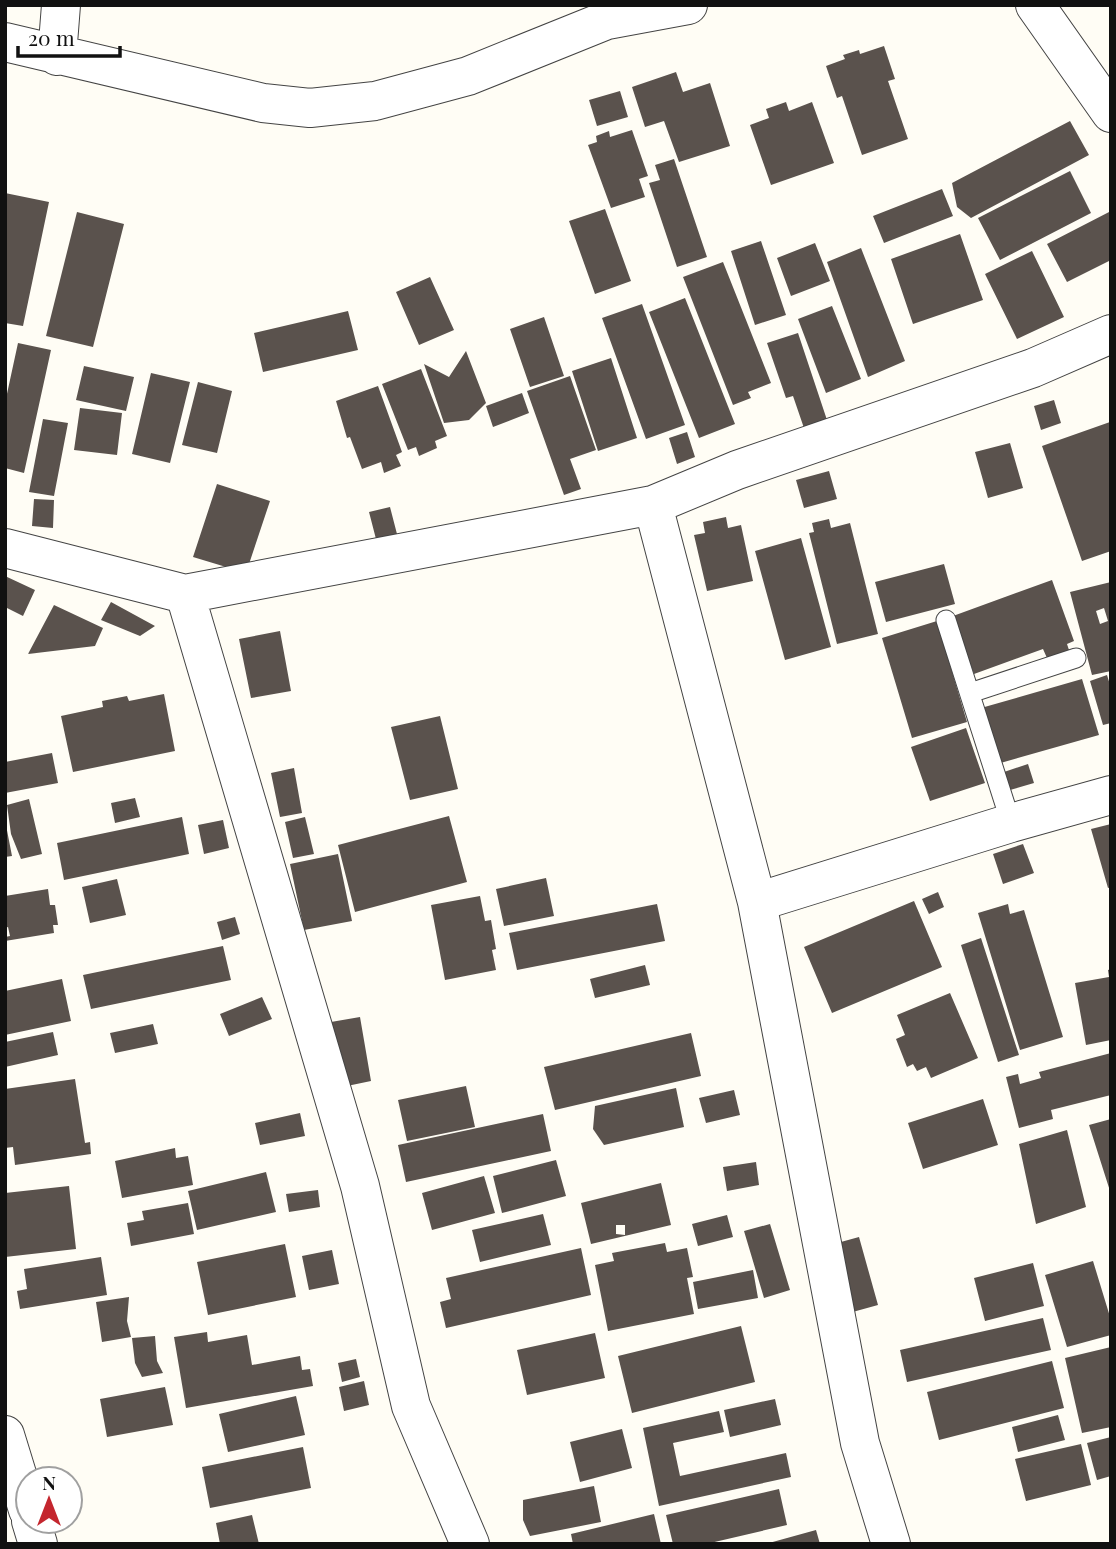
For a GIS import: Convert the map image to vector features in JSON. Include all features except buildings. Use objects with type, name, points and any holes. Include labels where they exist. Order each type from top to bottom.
[{"type":"street","points":[[57,55],[61,5]]},
{"type":"street","points":[[568,5],[607,20]]},
{"type":"street","points":[[5,42],[263,103],[310,108],[375,101],[468,76],[607,20],[688,5]]},
{"type":"street","points":[[1035,5],[1111,113]]},
{"type":"street","points":[[5,548],[185,594],[653,505],[737,470],[1033,368],[1111,334]]},
{"type":"street","points":[[653,505],[757,902],[860,1443],[891,1544]]},
{"type":"street","points":[[185,594],[360,1186],[411,1406],[470,1544]]},
{"type":"street","points":[[757,902],[1011,823],[1111,795]]},
{"type":"street","points":[[5,1435],[14,1465]]},
{"type":"lane","points":[[946,620],[1011,823]]},
{"type":"lane","points":[[970,693],[1076,658]]}]
